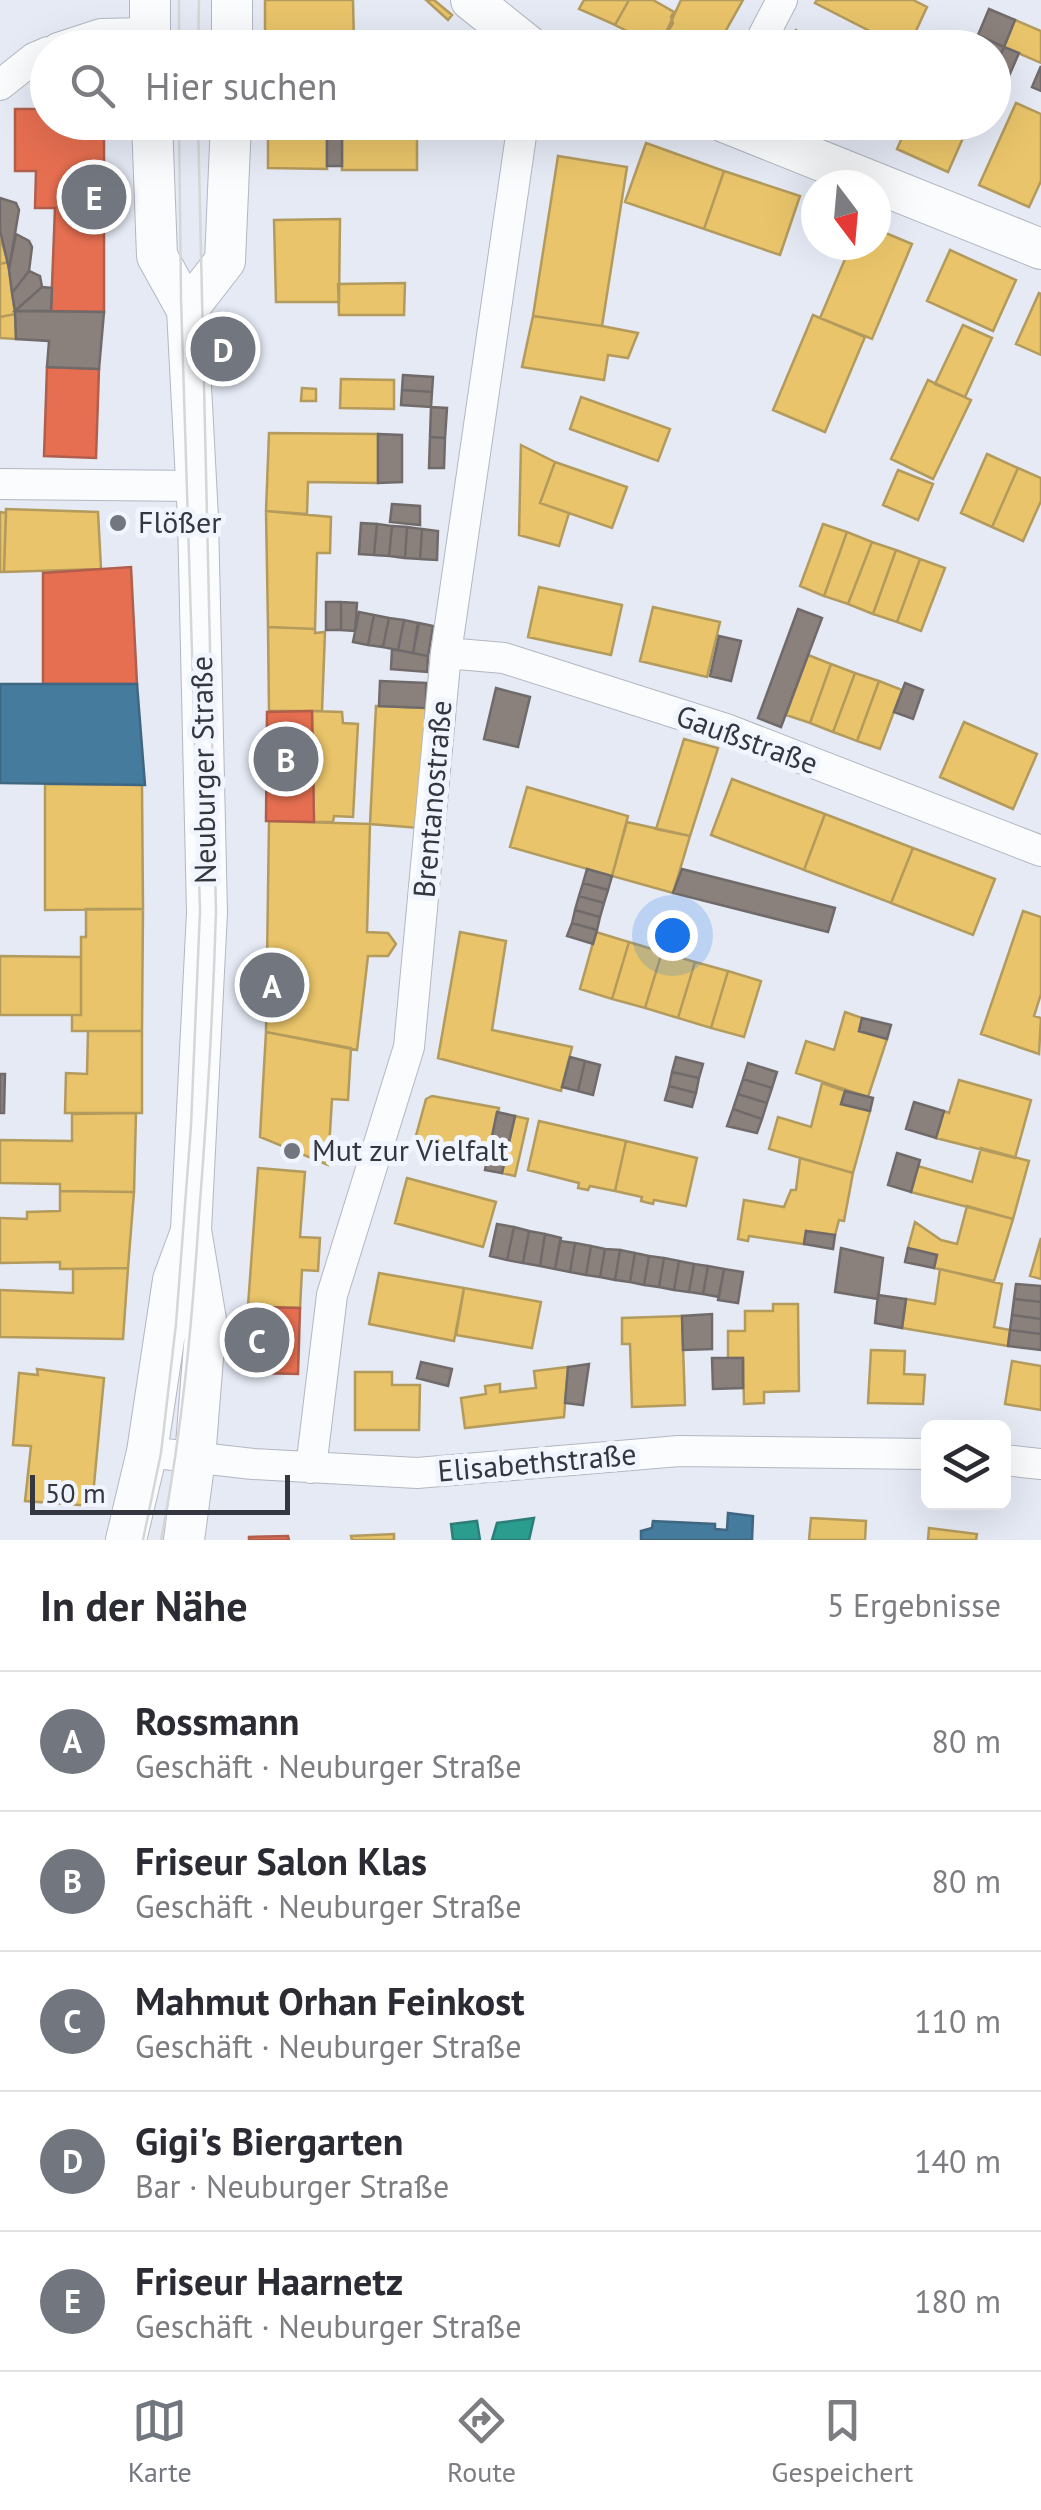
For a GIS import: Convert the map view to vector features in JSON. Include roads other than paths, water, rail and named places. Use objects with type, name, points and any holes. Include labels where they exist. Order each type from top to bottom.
[{"type":"street","points":[[232,0],[232,30]]},
{"type":"street","points":[[471,0],[508,30]]},
{"type":"street","points":[[766,30],[782,0]]},
{"type":"street","points":[[0,85],[30,61]]},
{"type":"street","name":"Neuburger Straße","points":[[153,140],[158,256],[187,310],[197,486],[207,912],[192,1230],[206,1320],[184,1540]]},
{"type":"street","points":[[187,310],[225,262],[230,140]]},
{"type":"street","name":"Brentanostraße","points":[[310,1468],[332,1295],[409,1048],[446,653],[520,140]]},
{"type":"street","points":[[770,140],[1040,246]]},
{"type":"street","points":[[0,484],[197,486]]},
{"type":"street","name":"Gaußstraße","points":[[446,653],[504,658],[726,729],[1041,851]]},
{"type":"street","name":"Neuburger Straße","points":[[126,1540],[147,1452],[166,1317],[180,1255],[192,1230]]},
{"type":"street","name":"Elisabethstraße","points":[[147,1452],[310,1468],[417,1473],[679,1451],[921,1454]]},
{"type":"street","points":[[1011,1461],[1041,1464]]},
{"type":"tram line","points":[[179,0],[179,30]]},
{"type":"tram line","points":[[198,30],[199,0]]},
{"type":"tram line","points":[[143,1540],[161,1453],[176,1324],[191,1126],[200,910],[179,140]]},
{"type":"tram line","points":[[161,1540],[180,1419],[193,1297],[216,911],[198,140]]},
{"type":"place","name":"Friseur Haarnetz","points":[[94,197]]},
{"type":"place","name":"Gigi's Biergarten","points":[[223,349]]},
{"type":"place","name":"Flößer","points":[[118,523]]},
{"type":"place","name":"Friseur Salon Klas","points":[[286,759]]},
{"type":"place","name":"Rossmann","points":[[272,985]]},
{"type":"place","name":"Mut zur Vielfalt","points":[[292,1151]]},
{"type":"place","name":"Mahmut Orhan Feinkost","points":[[257,1340]]}]
